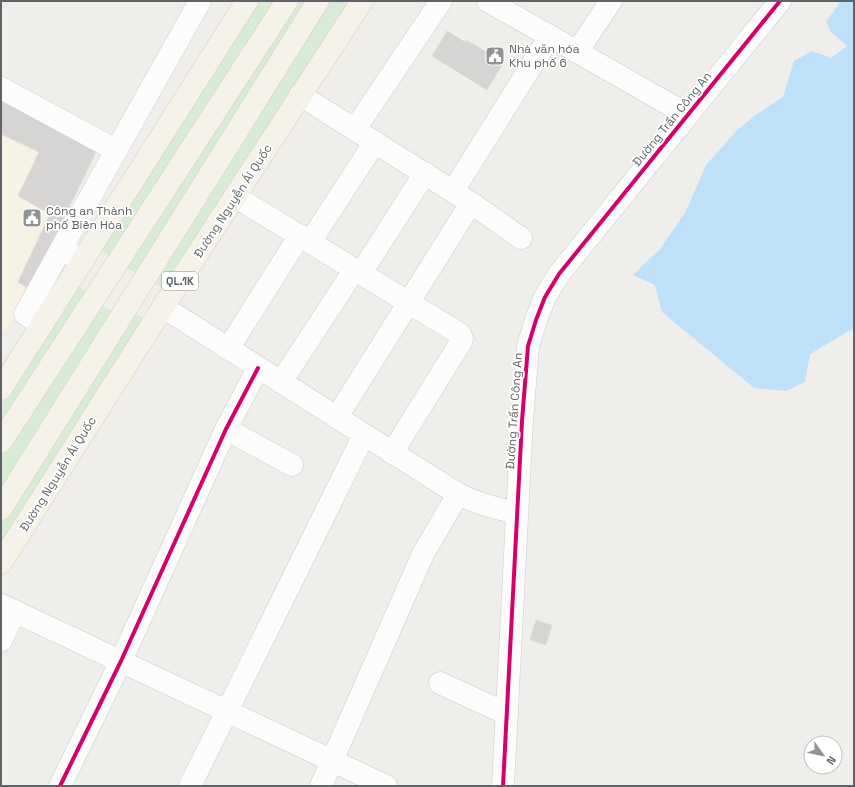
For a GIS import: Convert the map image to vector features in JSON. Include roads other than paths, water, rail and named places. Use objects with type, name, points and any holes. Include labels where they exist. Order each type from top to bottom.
[{"type":"main road","points":[[1,388],[247,1]]},
{"type":"main road","points":[[1,442],[287,1]]},
{"type":"main road","name":"QL.1K","points":[[1,509],[318,1]]},
{"type":"main road","name":"Đường Nguyễn Ái Quốc","points":[[1,563],[163,308],[362,1]]},
{"type":"main road","points":[[83,260],[163,308]]},
{"type":"street","points":[[42,325],[25,314],[200,1]]},
{"type":"street","points":[[355,129],[441,1]]},
{"type":"street","points":[[489,1],[688,115]]},
{"type":"street","points":[[577,52],[611,1]]},
{"type":"street","name":"Đường Trần Công An","points":[[503,786],[508,714],[522,421],[528,346],[538,314],[559,274],[780,1]]},
{"type":"street","points":[[453,191],[550,36]]},
{"type":"street","points":[[1,88],[116,150]]},
{"type":"street","points":[[300,95],[471,202],[521,238]]},
{"type":"street","points":[[228,349],[375,142]]},
{"type":"street","points":[[281,382],[425,173]]},
{"type":"street","points":[[236,196],[460,334],[462,339],[392,452]]},
{"type":"street","points":[[337,417],[471,202]]},
{"type":"street","points":[[61,249],[83,260]]},
{"type":"street","points":[[163,308],[458,494],[482,505],[518,512]]},
{"type":"street","points":[[60,786],[121,661],[226,429],[258,368]]},
{"type":"street","points":[[226,429],[292,465]]},
{"type":"street","points":[[190,786],[364,435]]},
{"type":"street","points":[[321,786],[423,554],[458,494]]},
{"type":"street","points":[[1,641],[8,608],[386,786]]},
{"type":"street","points":[[440,683],[508,714]]},
{"type":"water","points":[[841,1],[854,1],[854,328],[810,354],[805,382],[786,391],[754,388],[662,312],[655,285],[633,275],[660,249],[686,211],[706,165],[737,130],[757,114],[783,97],[794,61],[812,51],[831,58],[847,46],[831,32],[826,22]]},
{"type":"place","name":"Nhà văn hóa Khu phố 6","points":[[495,56]]},
{"type":"place","name":"Công an Thành phố Biên Hòa","points":[[32,218]]}]
